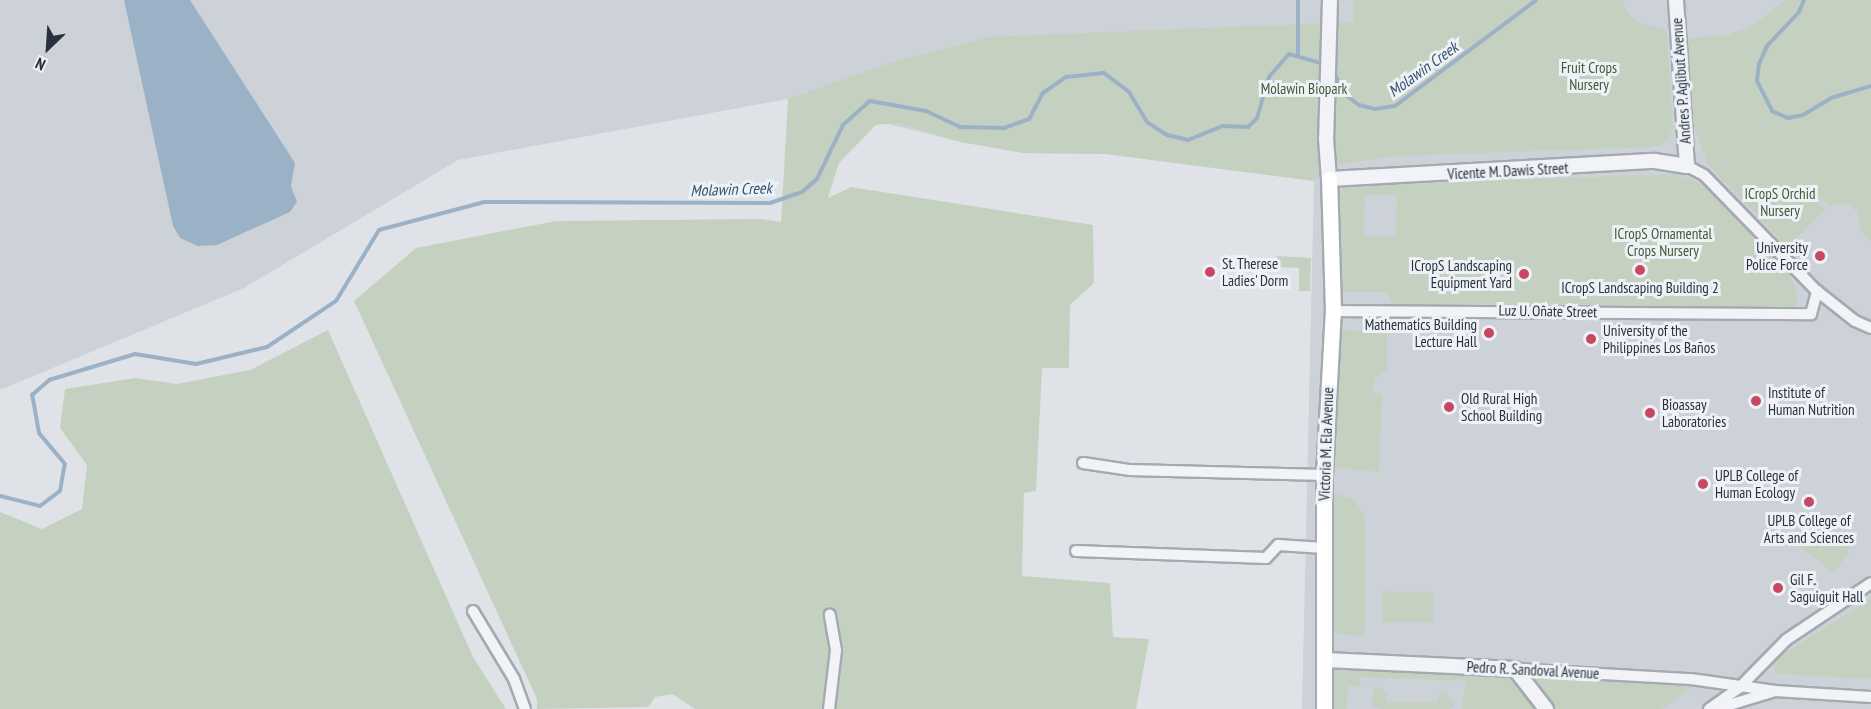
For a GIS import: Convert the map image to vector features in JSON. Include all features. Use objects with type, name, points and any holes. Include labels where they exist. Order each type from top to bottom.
[{"type":"main road","name":"Victoria M. Ela Avenue","points":[[1324,709],[1326,660],[1324,475],[1333,311],[1329,179]]},
{"type":"street","points":[[1329,179],[1326,139],[1330,0]]},
{"type":"street","name":"Andres P. Aglibut Avenue","points":[[1676,0],[1687,166],[1704,175],[1817,291],[1855,321],[1871,328]]},
{"type":"street","name":"Vicente M. Dawis Street","points":[[1329,179],[1655,161],[1687,166]]},
{"type":"street","name":"Luz U. Oñate Street","points":[[1333,311],[1811,314],[1817,291]]},
{"type":"street","points":[[1083,463],[1130,470],[1324,475]]},
{"type":"street","points":[[1076,551],[1266,558],[1278,545],[1324,548]]},
{"type":"street","points":[[1709,709],[1739,688],[1785,640],[1871,583]]},
{"type":"street","points":[[473,610],[514,679],[525,709]]},
{"type":"street","points":[[829,709],[836,650],[830,615]]},
{"type":"street","name":"Pedro R. Sandoval Avenue","points":[[1326,660],[1691,680],[1775,691]]},
{"type":"street","points":[[1515,669],[1546,709]]},
{"type":"street","points":[[1716,709],[1775,691],[1871,697]]},
{"type":"shaded area","name":"University of the Philippines Los Baños","points":[[0,0],[1871,0],[1871,709],[1302,709],[1314,181],[1106,154],[1023,153],[961,142],[787,99],[458,160],[244,288],[0,390]]},
{"type":"green space","points":[[1353,0],[1622,0],[1629,14],[1641,23],[1667,31],[1673,129],[1668,140],[1657,147],[1396,156],[1325,166],[1315,181],[1106,154],[1023,153],[961,142],[897,123],[876,125],[839,163],[828,198],[851,187],[1093,225],[1094,283],[1070,305],[1069,368],[1042,368],[1036,491],[1024,493],[1022,576],[1110,583],[1113,637],[1149,639],[1136,709],[695,709],[672,694],[655,697],[648,707],[537,709],[537,699],[354,301],[416,248],[556,221],[760,219],[781,222],[788,99],[886,64],[988,37],[1353,22]]},
{"type":"green space","name":"ICropS Orchid Nursery","points":[[1785,0],[1871,0],[1871,242],[1861,231],[1857,212],[1847,204],[1830,205],[1798,182],[1825,210],[1787,247],[1709,166],[1702,150],[1694,125],[1684,38],[1728,35],[1757,23]]},
{"type":"green space","name":"ICropS Ornamental Crops Nursery","points":[[1676,174],[1694,180],[1709,191],[1787,266],[1797,293],[1797,311],[1396,309],[1387,292],[1334,292],[1339,196],[1345,185],[1374,178],[1396,184]],"holes":[[[1365,195],[1397,195],[1396,237],[1364,236]]]},
{"type":"green space","points":[[1277,256],[1311,258],[1310,291],[1299,291],[1299,268],[1276,267]]},
{"type":"green space","points":[[328,330],[473,657],[506,709],[0,709],[0,512],[42,529],[82,509],[87,465],[60,428],[65,389],[135,378],[177,384],[250,370]]},
{"type":"green space","points":[[1334,330],[1387,332],[1387,371],[1374,378],[1373,392],[1382,394],[1379,472],[1331,467],[1340,353],[1333,344]]},
{"type":"green space","points":[[1332,493],[1354,499],[1365,517],[1365,636],[1332,634]]},
{"type":"green space","points":[[1782,534],[1852,536],[1848,553],[1834,573]]},
{"type":"green space","points":[[1382,591],[1433,592],[1433,622],[1382,622]]},
{"type":"green space","points":[[1871,599],[1871,679],[1776,674],[1773,665],[1778,657]]},
{"type":"green space","points":[[1329,663],[1700,682],[1662,709],[1462,709],[1466,681],[1361,677],[1359,687],[1348,686],[1346,709],[1327,709]]},
{"type":"green space","points":[[1380,687],[1387,694],[1387,702],[1436,703],[1441,692],[1446,693],[1455,706],[1449,709],[1380,709],[1371,706],[1374,688]]},
{"type":"water","points":[[124,0],[190,0],[295,163],[291,186],[297,202],[290,212],[217,245],[198,246],[180,238],[173,226]]},
{"type":"waterway","points":[[1298,0],[1298,55]]},
{"type":"waterway","name":"Molawin Creek","points":[[1332,70],[1347,96],[1359,105],[1375,109],[1395,106],[1536,0]]},
{"type":"waterway","name":"Molawin Creek","points":[[1804,0],[1799,12],[1767,46],[1759,64],[1757,81],[1772,111],[1788,118],[1803,115],[1831,98],[1871,86]]},
{"type":"waterway","name":"Molawin Creek","points":[[0,496],[40,506],[60,491],[65,464],[39,433],[32,395],[49,380],[135,354],[196,364],[267,347],[336,301],[379,230],[484,202],[770,203],[802,192],[817,179],[843,125],[870,101],[926,111],[960,127],[1004,128],[1029,119],[1043,93],[1066,77],[1104,73],[1129,92],[1147,122],[1167,135],[1188,140],[1222,126],[1248,127],[1257,118],[1269,77],[1289,54],[1324,64]]},
{"type":"place","name":"University Police Force","points":[[1820,256]]},
{"type":"place","name":"ICropS Landscaping Building 2","points":[[1640,270]]},
{"type":"place","name":"St. Therese Ladies' Dorm","points":[[1210,272]]},
{"type":"place","name":"ICropS Landscaping Equipment Yard","points":[[1524,274]]},
{"type":"place","name":"Mathematics Building Lecture Hall","points":[[1489,333]]},
{"type":"place","name":"University of the Philippines Los Baños","points":[[1591,339]]},
{"type":"place","name":"Institute of Human Nutrition","points":[[1756,401]]},
{"type":"place","name":"Old Rural High School Building","points":[[1449,407]]},
{"type":"place","name":"Bioassay Laboratories","points":[[1650,413]]},
{"type":"place","name":"UPLB College of Human Ecology","points":[[1703,484]]},
{"type":"place","name":"UPLB College of Arts and Sciences","points":[[1809,502]]},
{"type":"place","name":"Gil F. Saguiguit Hall","points":[[1778,588]]},
{"type":"park label","name":"Fruit Crops Nursery","points":[[1589,76]]},
{"type":"park label","name":"Molawin Biopark","points":[[1304,89]]}]
